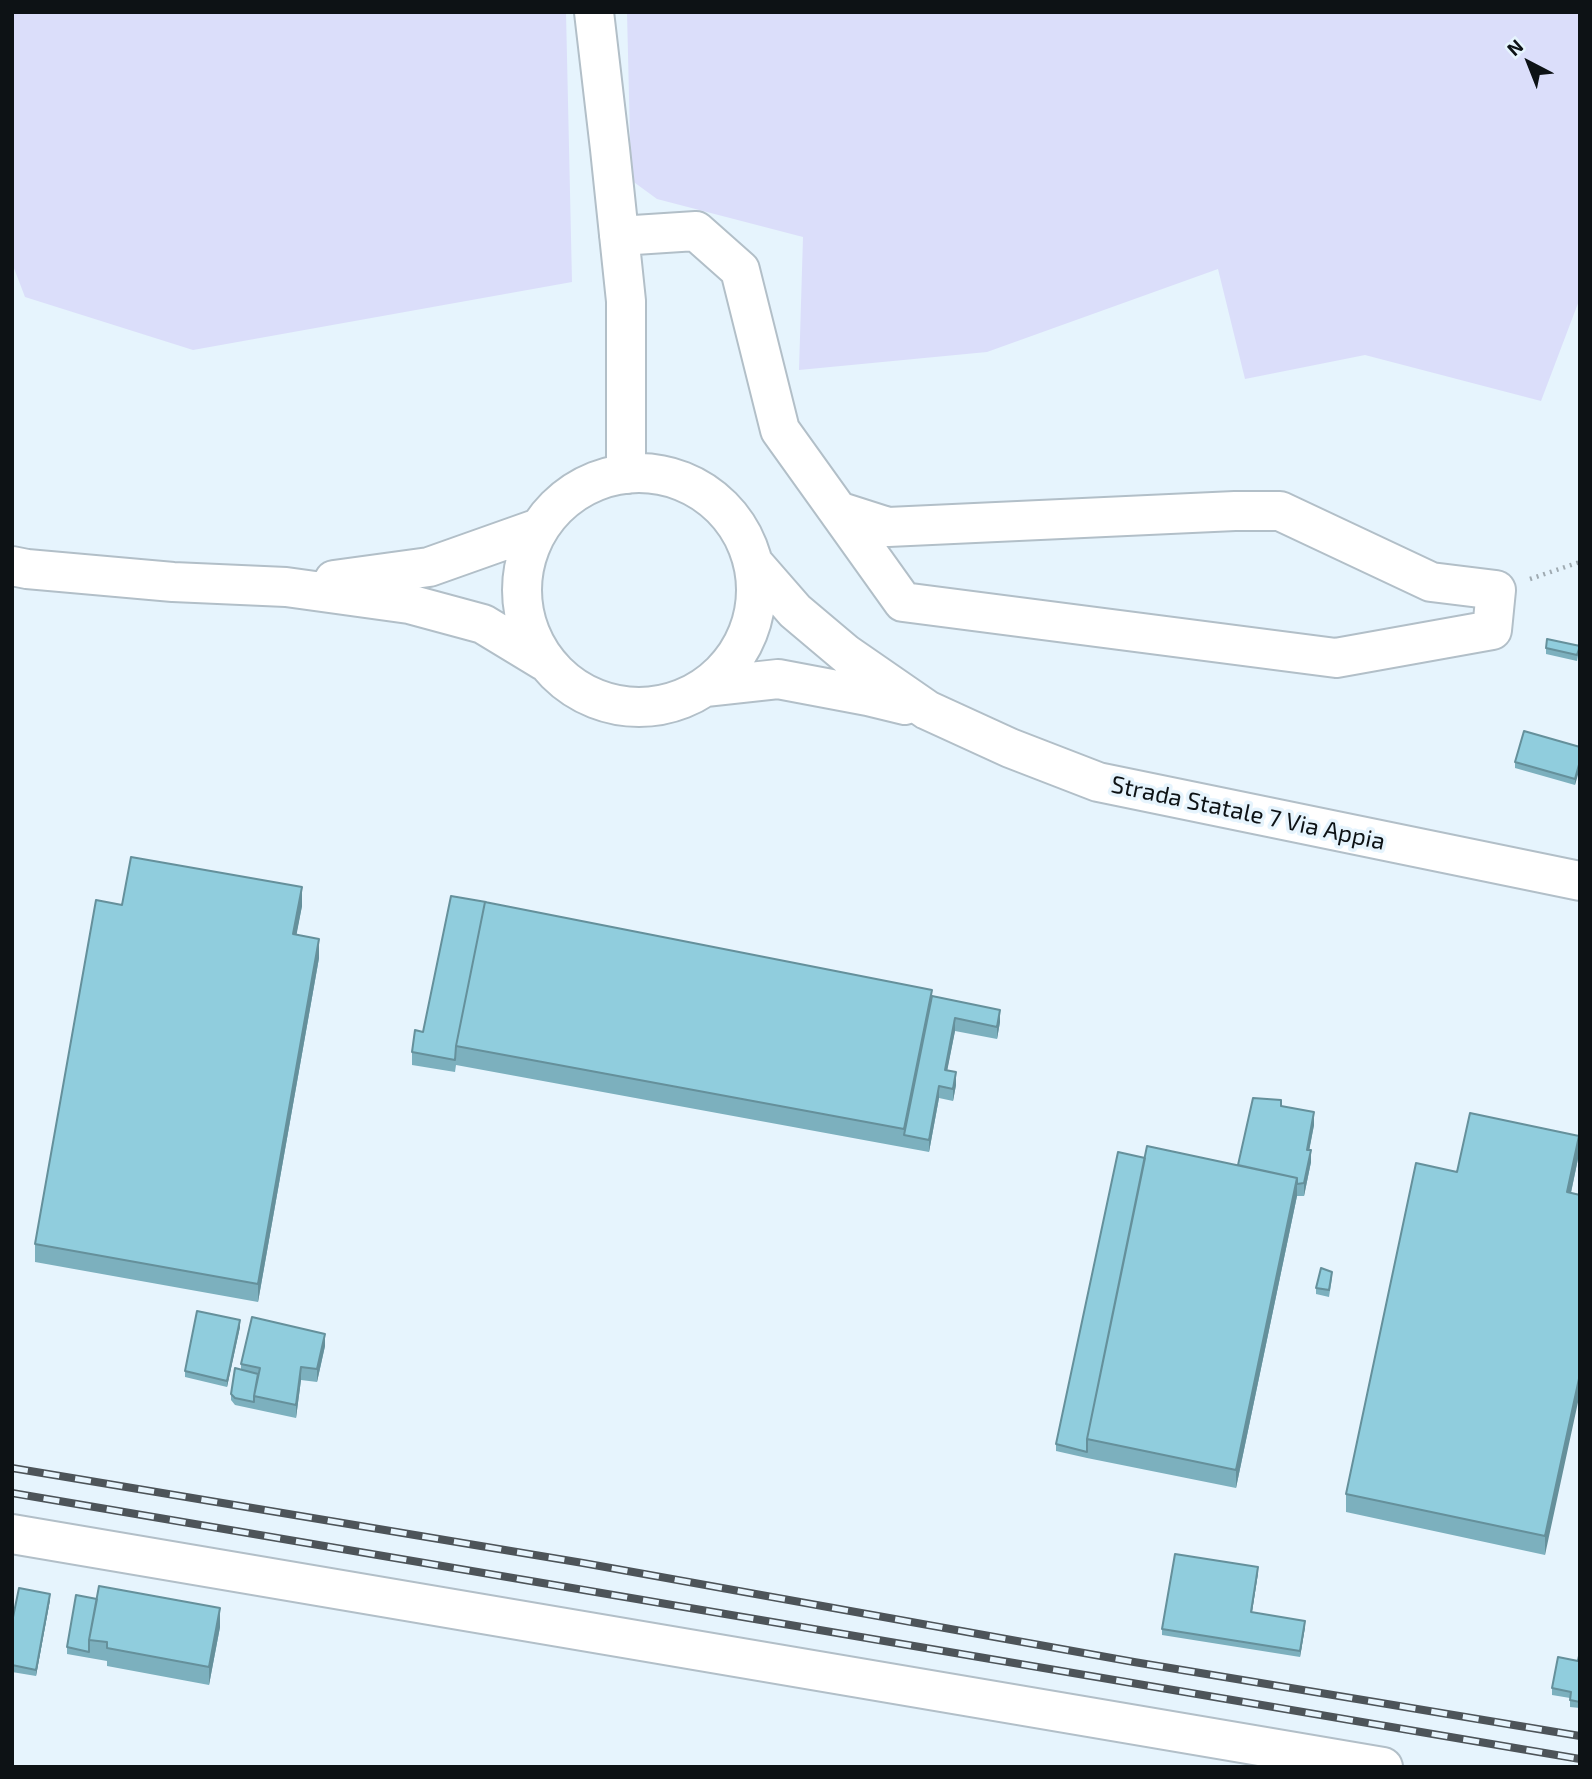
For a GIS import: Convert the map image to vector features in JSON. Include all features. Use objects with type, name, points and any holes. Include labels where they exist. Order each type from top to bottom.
[{"type":"main road","points":[[594,12],[626,301],[626,474]]},
{"type":"main road","points":[[619,236],[696,231],[740,270],[780,430],[838,512],[904,602],[1336,658],[1492,630],[1496,590],[1431,582],[1280,511],[1221,511],[888,527],[838,512]]},
{"type":"main road","points":[[626,474],[662,475],[693,486],[721,506],[741,533],[754,565],[756,599],[748,634],[731,664],[705,687],[672,703],[637,708],[602,702],[570,687],[545,661],[527,630],[521,595],[525,560],[539,527],[562,501],[592,482],[626,474]]},
{"type":"main road","points":[[286,587],[429,567],[539,527]]},
{"type":"main road","name":"Strada Statale 7 Via Appia","points":[[754,565],[795,611],[846,654],[927,710],[1010,748],[1098,782],[1580,881]]},
{"type":"main road","points":[[12,566],[173,582],[286,587],[409,604],[483,624],[545,661]]},
{"type":"main road","name":"Strada Statale 7 Via Appia","points":[[705,687],[778,679],[927,710]]},
{"type":"main road","points":[[12,1534],[1383,1767]]},
{"type":"path","points":[[1496,590],[1580,562]]},
{"type":"shaded area","points":[[12,12],[566,12],[572,282],[193,350],[25,297],[12,263]]},
{"type":"shaded area","points":[[627,12],[1580,12],[1580,298],[1541,401],[1365,355],[1245,379],[1218,269],[987,352],[799,370],[803,237],[657,199],[631,180]]},
{"type":"building","points":[[1547,639],[1580,646],[1577,655],[1546,648]]},
{"type":"building","points":[[1524,731],[1580,747],[1580,761],[1575,779],[1515,762]]},
{"type":"building","points":[[131,857],[302,887],[293,934],[319,939],[258,1284],[35,1244],[96,900],[122,905]]},
{"type":"building","points":[[451,896],[486,902],[455,1060],[412,1052],[415,1030],[423,1032]]},
{"type":"building","points":[[485,902],[932,990],[904,1129],[456,1046]]},
{"type":"building","points":[[932,996],[1000,1010],[997,1027],[955,1018],[945,1070],[956,1072],[953,1089],[939,1086],[929,1140],[904,1135]]},
{"type":"building","points":[[1253,1098],[1281,1100],[1281,1106],[1314,1112],[1307,1150],[1311,1150],[1304,1183],[1297,1184],[1297,1178],[1238,1165]]},
{"type":"building","points":[[1470,1113],[1579,1136],[1567,1192],[1580,1195],[1580,1374],[1545,1536],[1346,1494],[1416,1163],[1457,1172]]},
{"type":"building","points":[[1147,1146],[1297,1178],[1236,1470],[1087,1439]]},
{"type":"building","points":[[1118,1152],[1145,1158],[1087,1439],[1087,1452],[1056,1444]]},
{"type":"building","points":[[1321,1268],[1332,1272],[1329,1290],[1316,1288]]},
{"type":"building","points":[[197,1311],[240,1320],[227,1381],[185,1371]]},
{"type":"building","points":[[252,1317],[325,1334],[317,1369],[301,1367],[296,1405],[254,1396],[260,1368],[241,1364]]},
{"type":"building","points":[[235,1368],[258,1374],[254,1402],[235,1398],[231,1394]]},
{"type":"building","points":[[1175,1554],[1258,1567],[1251,1612],[1305,1621],[1300,1651],[1162,1629]]},
{"type":"building","points":[[99,1586],[220,1608],[209,1667],[107,1648],[107,1642],[89,1640]]},
{"type":"building","points":[[19,1588],[50,1594],[36,1670],[12,1665],[12,1622]]},
{"type":"building","points":[[76,1595],[97,1599],[89,1652],[67,1647]]},
{"type":"building","points":[[1580,1651],[1580,1702],[1570,1700],[1571,1692],[1552,1688],[1558,1657],[1578,1661]]},
{"type":"railway","points":[[12,1468],[583,1563],[1134,1662],[1580,1736]]},
{"type":"railway","points":[[12,1493],[1580,1759]]}]
